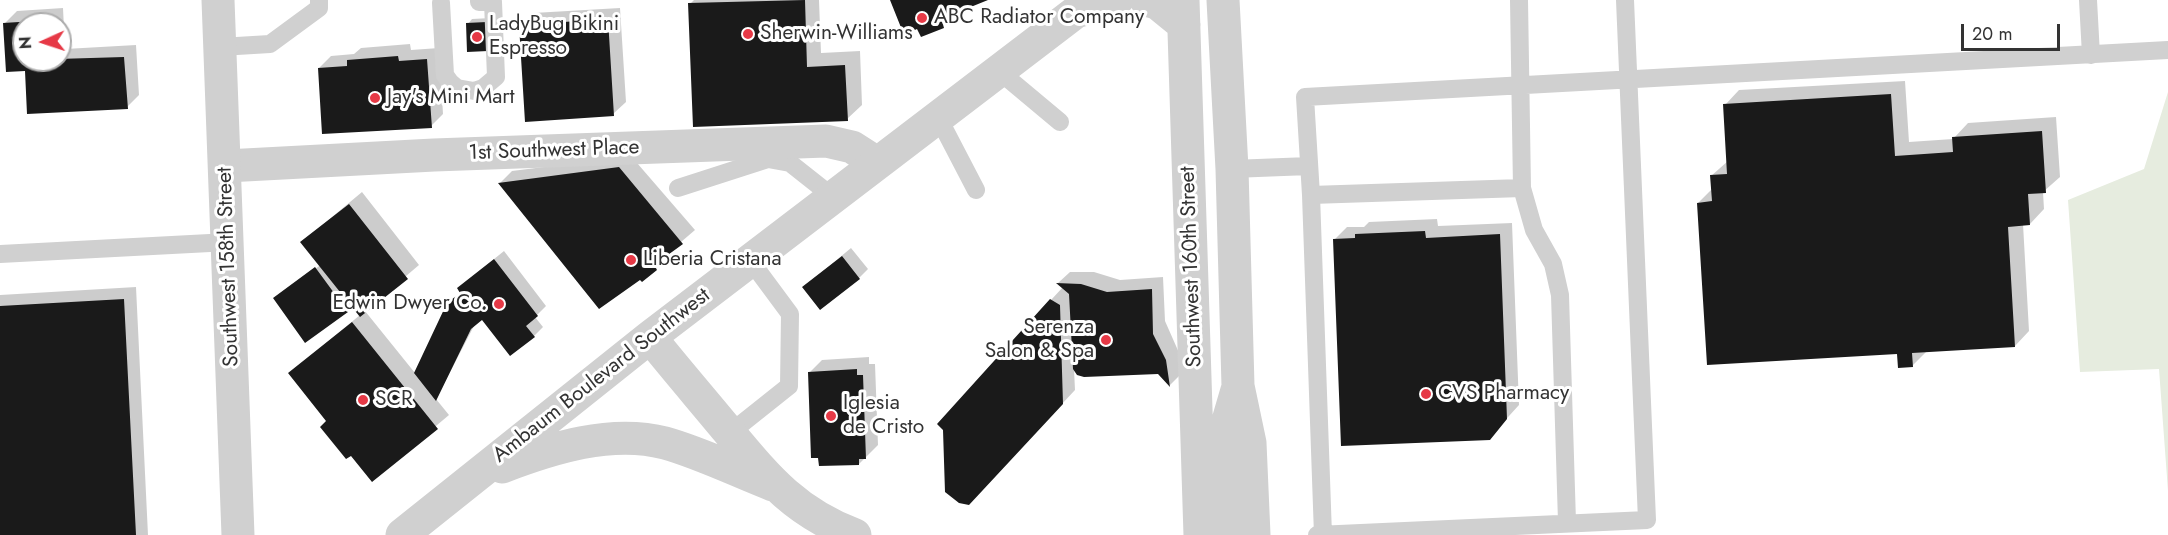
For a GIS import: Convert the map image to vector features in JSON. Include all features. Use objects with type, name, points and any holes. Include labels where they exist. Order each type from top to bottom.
[{"type":"street","name":"Southwest 158th Street","points":[[218,0],[229,242],[238,535]]},
{"type":"street","points":[[1082,6],[1117,0]]},
{"type":"street","points":[[1146,0],[1183,12]]},
{"type":"street","name":"Southwest 160th Street","points":[[1223,0],[1232,169],[1238,386],[1250,443],[1254,535]]},
{"type":"street","name":"Ambaum Boulevard Southwest","points":[[402,535],[650,337],[1082,6]]},
{"type":"street","name":"Southwest 160th Street","points":[[1183,12],[1200,535]]},
{"type":"street","name":"1st Southwest Place","points":[[226,166],[434,155],[826,141],[852,147],[877,163]]},
{"type":"street","points":[[650,337],[773,485],[801,508],[834,527],[855,535]]},
{"type":"street","name":"Southwest 160th Street","points":[[1229,535],[1223,438],[1238,386]]},
{"type":"street","points":[[472,479],[539,453],[615,439],[664,443],[773,485]]},
{"type":"lane","points":[[220,47],[270,44],[319,8],[319,0]]},
{"type":"lane","points":[[1519,0],[1522,188],[1534,230],[1554,264],[1560,295],[1567,522]]},
{"type":"lane","points":[[1317,535],[1647,520],[1625,0]]},
{"type":"lane","points":[[2088,0],[2091,55]]},
{"type":"lane","points":[[441,3],[445,75],[457,88],[474,91],[490,84],[496,77],[493,2],[479,1]]},
{"type":"lane","points":[[1323,535],[1311,195],[1305,97],[2168,50]]},
{"type":"lane","points":[[999,71],[1060,122]]},
{"type":"lane","points":[[938,117],[976,190]]},
{"type":"lane","points":[[678,188],[768,159],[790,163],[833,197]]},
{"type":"lane","points":[[1232,169],[1309,166]]},
{"type":"lane","points":[[1311,195],[1522,188]]},
{"type":"lane","points":[[0,254],[229,242]]},
{"type":"lane","points":[[729,433],[789,386],[790,314],[750,260]]},
{"type":"shaded area","points":[[2168,92],[2168,491],[2159,369],[2080,372],[2068,200],[2144,169]]},
{"type":"building","name":"Sherwin-Williams","points":[[805,0],[807,67],[845,65],[848,121],[693,127],[688,3]]},
{"type":"building","name":"ABC Radiator Company","points":[[890,0],[988,0],[946,17],[942,21],[944,28],[921,37],[917,29],[904,35]]},
{"type":"building","points":[[608,19],[614,116],[525,122],[519,25]]},
{"type":"building","points":[[12,22],[12,72],[6,72],[3,23]]},
{"type":"building","name":"LadyBug Bikini Espresso","points":[[487,22],[488,51],[467,52],[466,23]]},
{"type":"building","name":"Jay's Mini Mart","points":[[398,56],[399,61],[427,59],[432,128],[322,134],[318,68],[347,66],[347,60]]},
{"type":"building","points":[[124,57],[128,109],[27,114],[25,72],[72,72],[72,59]]},
{"type":"building","points":[[1891,94],[1895,156],[1953,152],[1952,137],[2042,131],[2046,193],[2028,194],[2030,225],[2008,227],[2015,347],[1912,353],[1913,367],[1898,368],[1897,354],[1707,365],[1697,203],[1712,201],[1710,175],[1727,174],[1723,104]]},
{"type":"building","points":[[619,167],[683,244],[654,265],[657,270],[642,282],[640,280],[599,309],[498,183]]},
{"type":"building","points":[[349,204],[408,279],[360,317],[300,242]]},
{"type":"building","name":"CVS Pharmacy","points":[[1425,231],[1426,238],[1500,234],[1507,419],[1490,440],[1341,446],[1333,239],[1355,238],[1355,234]]},
{"type":"building","points":[[842,256],[860,279],[820,310],[802,287]]},
{"type":"building","points":[[494,259],[538,316],[526,326],[535,337],[510,356],[482,320],[471,329],[436,401],[414,373],[447,303],[460,293],[457,288]]},
{"type":"building","points":[[315,267],[348,312],[305,343],[273,298]]},
{"type":"building","points":[[1056,283],[1081,284],[1107,292],[1152,289],[1153,334],[1166,360],[1170,387],[1158,374],[1084,377],[1077,375],[1073,369],[1069,294]]},
{"type":"building","points":[[124,299],[136,535],[0,535],[0,306]]},
{"type":"building","points":[[1050,299],[1060,305],[1063,404],[969,505],[959,503],[945,492],[943,430],[937,424]]},
{"type":"building","points":[[352,322],[438,429],[372,482],[351,456],[346,459],[320,427],[326,421],[288,373]]},
{"type":"building","points":[[857,369],[857,375],[863,375],[866,459],[859,459],[859,465],[819,466],[818,458],[811,458],[808,372]]},
{"type":"place","name":"ABC Radiator Company","points":[[922,18]]},
{"type":"place","name":"Sherwin-Williams","points":[[748,34]]},
{"type":"place","name":"LadyBug Bikini Espresso","points":[[477,37]]},
{"type":"place","name":"Jay's Mini Mart","points":[[375,98]]},
{"type":"place","name":"Liberia Cristana","points":[[631,260]]},
{"type":"place","name":"Edwin Dwyer Co.","points":[[499,304]]},
{"type":"place","name":"Serenza Salon & Spa","points":[[1106,340]]},
{"type":"place","name":"CVS Pharmacy","points":[[1426,394]]},
{"type":"place","name":"SCR","points":[[363,400]]},
{"type":"place","name":"Iglesia de Cristo","points":[[831,416]]}]
